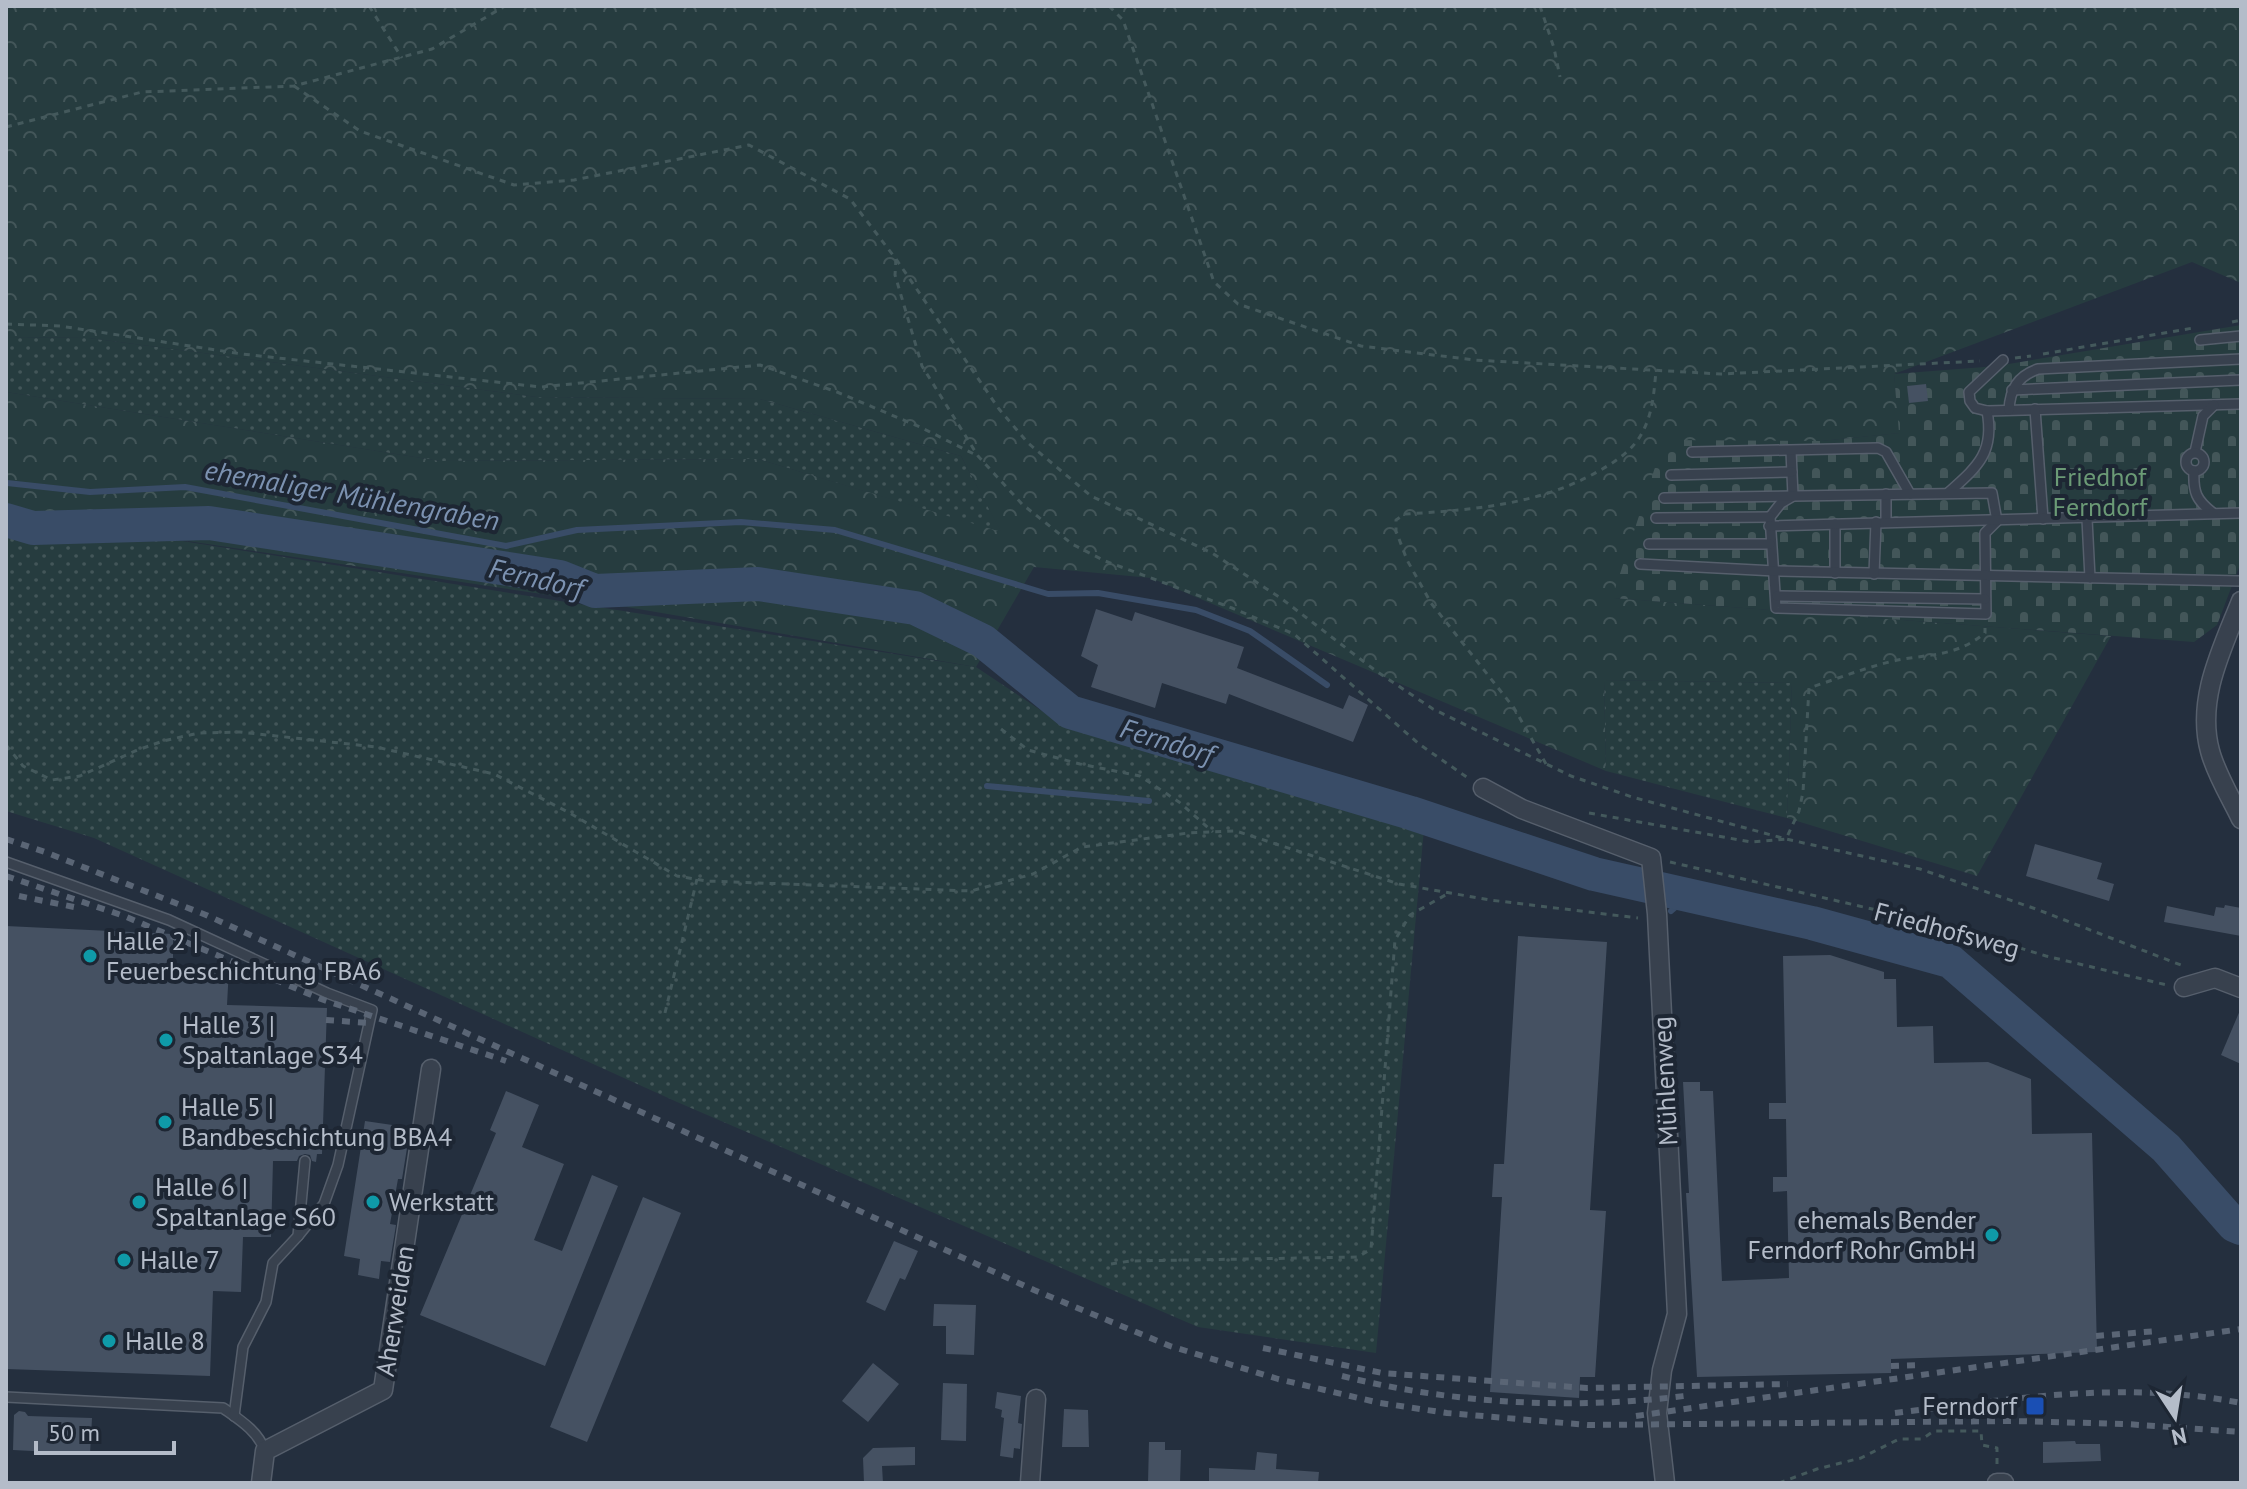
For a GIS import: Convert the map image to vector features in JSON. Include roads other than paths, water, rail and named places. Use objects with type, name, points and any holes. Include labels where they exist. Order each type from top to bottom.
[{"type":"street","points":[[2241,601],[2215,668],[2205,712],[2210,752],[2241,819]]},
{"type":"street","name":"Mühlenweg","points":[[1483,788],[1522,809],[1651,858],[1657,917],[1677,1314],[1662,1370],[1657,1413],[1665,1483]]},
{"type":"street","points":[[2184,987],[2215,978],[2241,988]]},
{"type":"street","name":"Aherweiden","points":[[265,1451],[383,1390],[431,1069]]},
{"type":"street","points":[[1030,1483],[1036,1399]]},
{"type":"street","points":[[261,1483],[265,1451]]},
{"type":"lane","points":[[2200,340],[2241,336]]},
{"type":"lane","points":[[2009,410],[2012,390],[2019,379],[2038,369],[2241,359]]},
{"type":"lane","points":[[2003,360],[1969,392],[1975,408],[1987,411],[2241,404]]},
{"type":"lane","points":[[2012,390],[2241,380]]},
{"type":"lane","points":[[2213,513],[2199,503],[2193,492],[2194,471],[2188,468],[2185,461],[2188,455],[2195,452],[2203,416],[2214,405]]},
{"type":"lane","points":[[2035,409],[2043,519]]},
{"type":"lane","points":[[1948,493],[1978,466],[1987,448],[1987,411]]},
{"type":"lane","points":[[1692,452],[1878,448],[1886,452],[1910,494]]},
{"type":"lane","points":[[1791,451],[1793,496]]},
{"type":"lane","points":[[1671,475],[1792,472]]},
{"type":"lane","points":[[1664,498],[1992,493],[1997,521]]},
{"type":"lane","points":[[1874,574],[1886,494]]},
{"type":"lane","points":[[1793,496],[1781,503],[1769,522],[1776,608],[1986,614],[1985,533],[1997,521]]},
{"type":"lane","points":[[1656,518],[1835,524],[2241,513]]},
{"type":"lane","points":[[2087,519],[2090,578]]},
{"type":"lane","points":[[1835,524],[1835,573]]},
{"type":"lane","points":[[1649,544],[1770,544]]},
{"type":"lane","points":[[1640,564],[1835,573],[2241,581]]},
{"type":"lane","points":[[1777,596],[1985,599]]},
{"type":"lane","points":[[6,862],[169,920],[327,993],[372,1010],[338,1165],[324,1204],[273,1263],[266,1302],[243,1347],[234,1416]]},
{"type":"lane","points":[[298,1236],[305,1161]]},
{"type":"lane","points":[[6,1397],[223,1408],[261,1440],[265,1451]]},
{"type":"waterway","name":"ehemaliger Mühlengraben","points":[[7,483],[90,492],[185,487],[506,546],[577,530],[741,522],[835,530],[1048,594],[1098,593],[1196,610],[1250,631],[1327,685]]},
{"type":"waterway","name":"Ferndorf","points":[[6,520],[33,528],[209,523],[560,577],[595,591],[758,584],[915,608],[983,641],[1070,712],[1411,813],[1594,874],[1812,923],[1950,961],[2166,1148],[2234,1225],[2241,1228]]},
{"type":"waterway","points":[[987,786],[1149,801]]},
{"type":"waterway","points":[[1671,911],[1688,896]]},
{"type":"railway","points":[[6,839],[206,915],[1034,1290],[1170,1346],[1278,1379],[1380,1403],[1447,1413],[1588,1425],[2013,1421],[2126,1424],[2241,1432]]},
{"type":"railway","points":[[6,876],[124,916],[321,999],[506,1061]]},
{"type":"railway","points":[[19,896],[74,907]]},
{"type":"railway","points":[[326,1020],[370,1023]]},
{"type":"railway","points":[[1636,1416],[2241,1329]]},
{"type":"railway","points":[[2096,1336],[2157,1331]]},
{"type":"railway","points":[[1263,1348],[1382,1373],[1587,1388],[1788,1384]]},
{"type":"railway","points":[[1891,1366],[1923,1365]]},
{"type":"railway","points":[[1342,1376],[1427,1393],[1512,1402],[1598,1403],[1684,1396]]},
{"type":"railway","points":[[1895,1413],[2111,1392],[2198,1396],[2241,1403]]},
{"type":"place","name":"Halle 2 | Feuerbeschichtung FBA6","points":[[90,956]]},
{"type":"place","name":"Halle 3 | Spaltanlage S34","points":[[166,1040]]},
{"type":"place","name":"Halle 5 | Bandbeschichtung BBA4","points":[[165,1122]]},
{"type":"place","name":"Halle 6 | Spaltanlage S60","points":[[139,1202]]},
{"type":"place","name":"Werkstatt","points":[[373,1202]]},
{"type":"place","name":"ehemals Bender Ferndorf Rohr GmbH","points":[[1992,1235]]},
{"type":"place","name":"Halle 7","points":[[124,1260]]},
{"type":"place","name":"Halle 8","points":[[109,1341]]},
{"type":"place","name":"Ferndorf","points":[[2035,1406]]},
{"type":"park label","name":"Friedhof Ferndorf","points":[[2100,492]]}]
